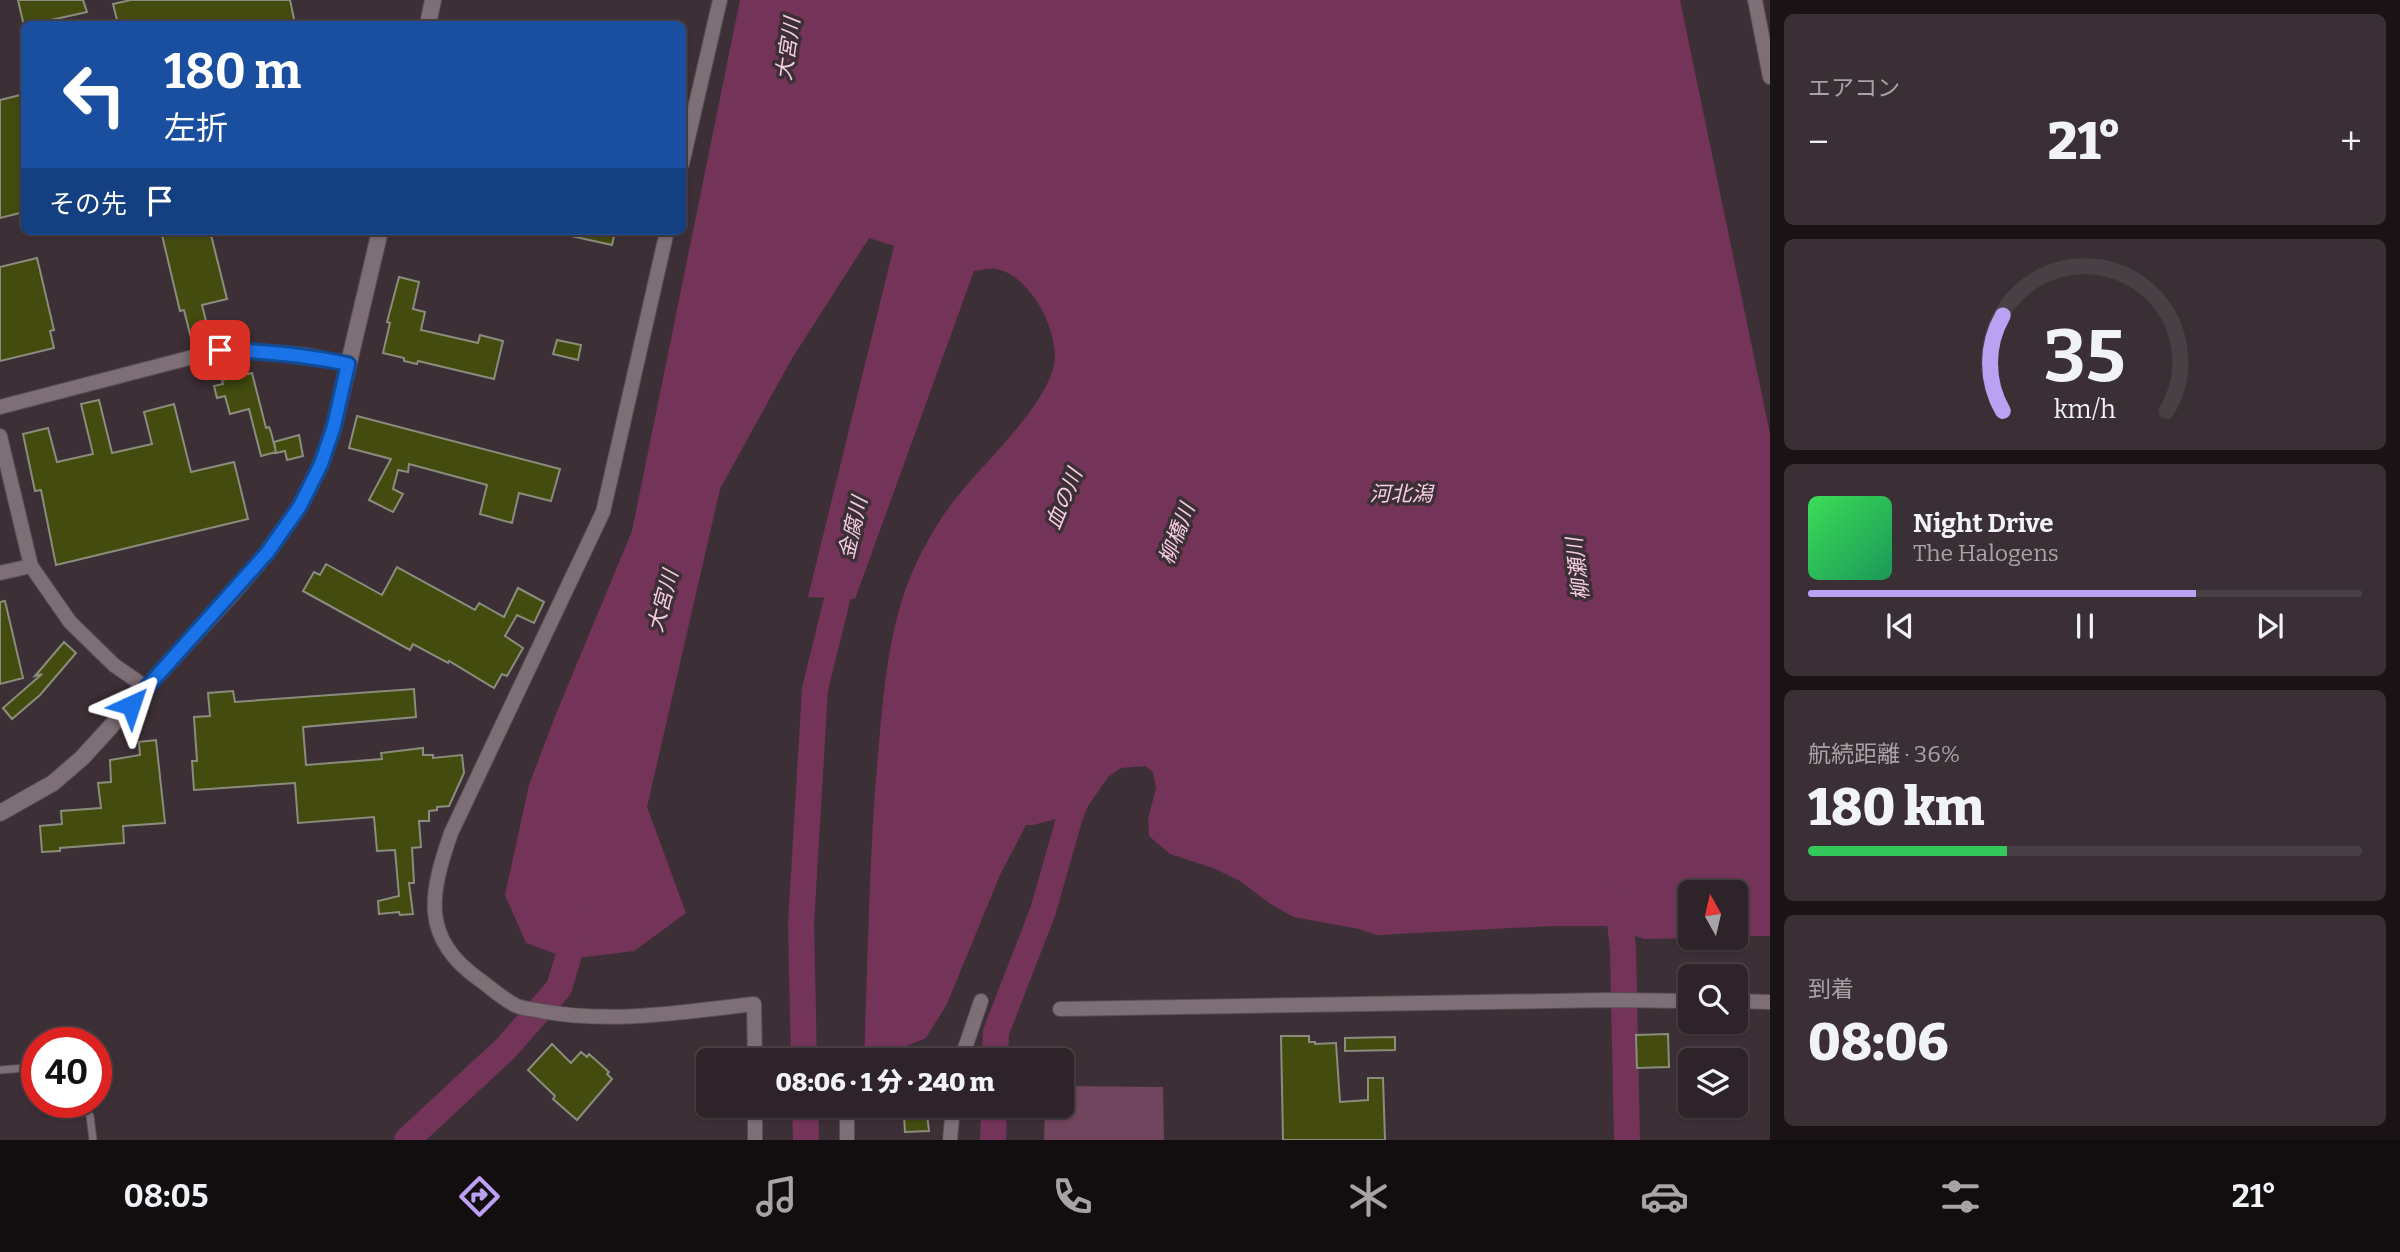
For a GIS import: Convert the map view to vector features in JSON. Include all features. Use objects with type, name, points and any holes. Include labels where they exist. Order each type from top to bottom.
[{"type":"street","points":[[429,21],[433,0]]},
{"type":"street","points":[[686,147],[720,0]]},
{"type":"street","points":[[1755,0],[1770,77]]},
{"type":"street","points":[[0,813],[53,783],[72,766],[147,688],[267,553],[300,506],[321,464],[334,426],[379,235]]},
{"type":"street","points":[[666,235],[603,512],[451,833],[438,870],[433,910],[444,943],[467,971],[516,1006],[562,1015],[597,1017],[657,1015],[754,1003],[755,1048]]},
{"type":"street","points":[[0,407],[220,350],[306,355],[348,364]]},
{"type":"street","points":[[0,436],[31,566],[70,622],[114,665],[147,688]]},
{"type":"street","points":[[0,573],[31,566]]},
{"type":"street","points":[[965,1048],[981,1001]]},
{"type":"street","points":[[1060,1009],[1678,1001]]},
{"type":"street","points":[[1748,1001],[1770,1002]]},
{"type":"street","points":[[755,1118],[755,1140]]},
{"type":"street","points":[[847,1118],[847,1140]]},
{"type":"street","points":[[950,1140],[952,1118]]},
{"type":"lane","points":[[0,1070],[21,1068]]},
{"type":"lane","points":[[90,1118],[93,1140]]},
{"type":"shaded area","points":[[1074,1086],[1163,1087],[1164,1140],[1044,1140],[1045,1118],[1074,1118]]},
{"type":"water","name":"河北潟","points":[[740,0],[1680,0],[1770,434],[1770,936],[1748,936],[1748,880],[1678,880],[1678,938],[1644,939],[1607,926],[1552,926],[1377,935],[1294,917],[1272,905],[1240,881],[1213,868],[1170,854],[1149,836],[1148,819],[1156,788],[1153,772],[1145,766],[1121,768],[1108,777],[1084,812],[1026,825],[1000,875],[947,1004],[926,1038],[902,1048],[864,1048],[875,792],[885,683],[898,613],[914,568],[935,529],[954,501],[1028,415],[1049,381],[1055,352],[1048,323],[1023,284],[1012,275],[997,269],[974,271],[855,599],[808,597],[894,246],[869,238],[791,360],[720,489],[647,807],[686,913],[634,951],[569,959],[526,943],[505,895],[529,785],[632,531]]},
{"type":"building","points":[[18,0],[83,0],[87,12],[46,21],[23,21]]},
{"type":"building","points":[[131,0],[290,0],[294,21],[117,21],[113,4]]},
{"type":"building","points":[[21,95],[21,213],[0,218],[0,100]]},
{"type":"building","points":[[162,235],[211,235],[227,299],[202,305],[210,337],[192,342],[184,310],[180,311]]},
{"type":"building","points":[[571,235],[614,235],[612,245]]},
{"type":"building","points":[[37,258],[54,330],[50,331],[54,348],[0,361],[0,267]]},
{"type":"building","points":[[399,277],[419,282],[413,309],[425,312],[421,330],[478,343],[480,335],[503,341],[494,379],[418,361],[417,364],[404,361],[404,358],[383,353],[390,323],[387,322]]},
{"type":"building","points":[[557,340],[581,345],[578,360],[553,354]]},
{"type":"building","points":[[252,373],[266,428],[269,427],[276,452],[261,456],[249,409],[230,414],[225,396],[217,398],[214,386],[223,384],[222,380]]},
{"type":"building","points":[[99,400],[112,453],[152,444],[144,412],[174,404],[191,472],[234,462],[248,519],[56,565],[41,490],[35,491],[23,434],[48,428],[57,462],[93,454],[81,404]]},
{"type":"building","points":[[357,416],[560,469],[551,501],[519,493],[512,523],[480,514],[487,485],[409,464],[408,472],[398,470],[393,489],[403,494],[393,512],[369,500],[391,459],[349,448]]},
{"type":"building","points":[[299,435],[303,456],[287,460],[285,451],[276,453],[274,442]]},
{"type":"building","points":[[326,564],[382,595],[397,567],[475,610],[479,603],[504,617],[518,588],[544,602],[534,623],[517,615],[505,636],[523,648],[507,676],[502,674],[494,688],[449,661],[448,663],[413,644],[410,650],[303,591],[314,572],[320,575]]},
{"type":"building","points":[[5,601],[23,678],[0,684],[0,602]]},
{"type":"building","points":[[64,642],[76,653],[40,695],[12,719],[3,708],[42,674],[35,676]]},
{"type":"building","points":[[414,689],[416,717],[303,727],[306,765],[382,759],[381,753],[423,748],[423,755],[433,755],[433,758],[462,755],[464,773],[449,806],[429,811],[429,821],[419,821],[421,847],[412,848],[414,883],[409,883],[413,914],[379,914],[378,901],[399,896],[395,850],[377,851],[374,817],[298,823],[295,783],[194,790],[192,761],[197,761],[194,717],[210,716],[208,693],[233,691],[235,702]]},
{"type":"building","points":[[156,740],[165,823],[123,826],[124,843],[42,852],[40,826],[62,824],[61,811],[101,808],[98,783],[111,782],[110,760],[140,755],[139,742]]},
{"type":"building","points":[[1668,1034],[1669,1067],[1637,1068],[1636,1035]]},
{"type":"building","points":[[1281,1036],[1309,1036],[1309,1042],[1315,1044],[1336,1043],[1340,1102],[1368,1100],[1368,1078],[1383,1078],[1385,1140],[1283,1140]]},
{"type":"building","points":[[1395,1037],[1395,1050],[1345,1051],[1345,1038]]},
{"type":"building","points":[[552,1044],[571,1063],[581,1052],[587,1057],[589,1054],[609,1072],[607,1074],[612,1079],[577,1120],[553,1099],[555,1096],[528,1070]]},
{"type":"building","points":[[904,1118],[927,1118],[929,1131],[905,1132]]},
{"type":"waterway","name":"金腐川","points":[[804,1048],[801,924],[815,689],[846,563]]},
{"type":"waterway","name":"柳橋川","points":[[995,1048],[996,1032],[1043,911],[1070,816],[1083,783]]},
{"type":"waterway","name":"柳瀬川","points":[[1617,895],[1623,949],[1627,1140]]},
{"type":"waterway","name":"大宮川","points":[[407,1140],[505,1049],[559,988],[578,924]]},
{"type":"waterway","name":"金腐川","points":[[805,1118],[806,1140]]},
{"type":"waterway","name":"柳橋川","points":[[993,1140],[994,1118]]},
{"type":"route","points":[[131,705],[267,553],[300,506],[321,464],[334,426],[348,364],[306,355],[220,350]]},
{"type":"water label","name":"血の川","points":[[1064,499]]}]
